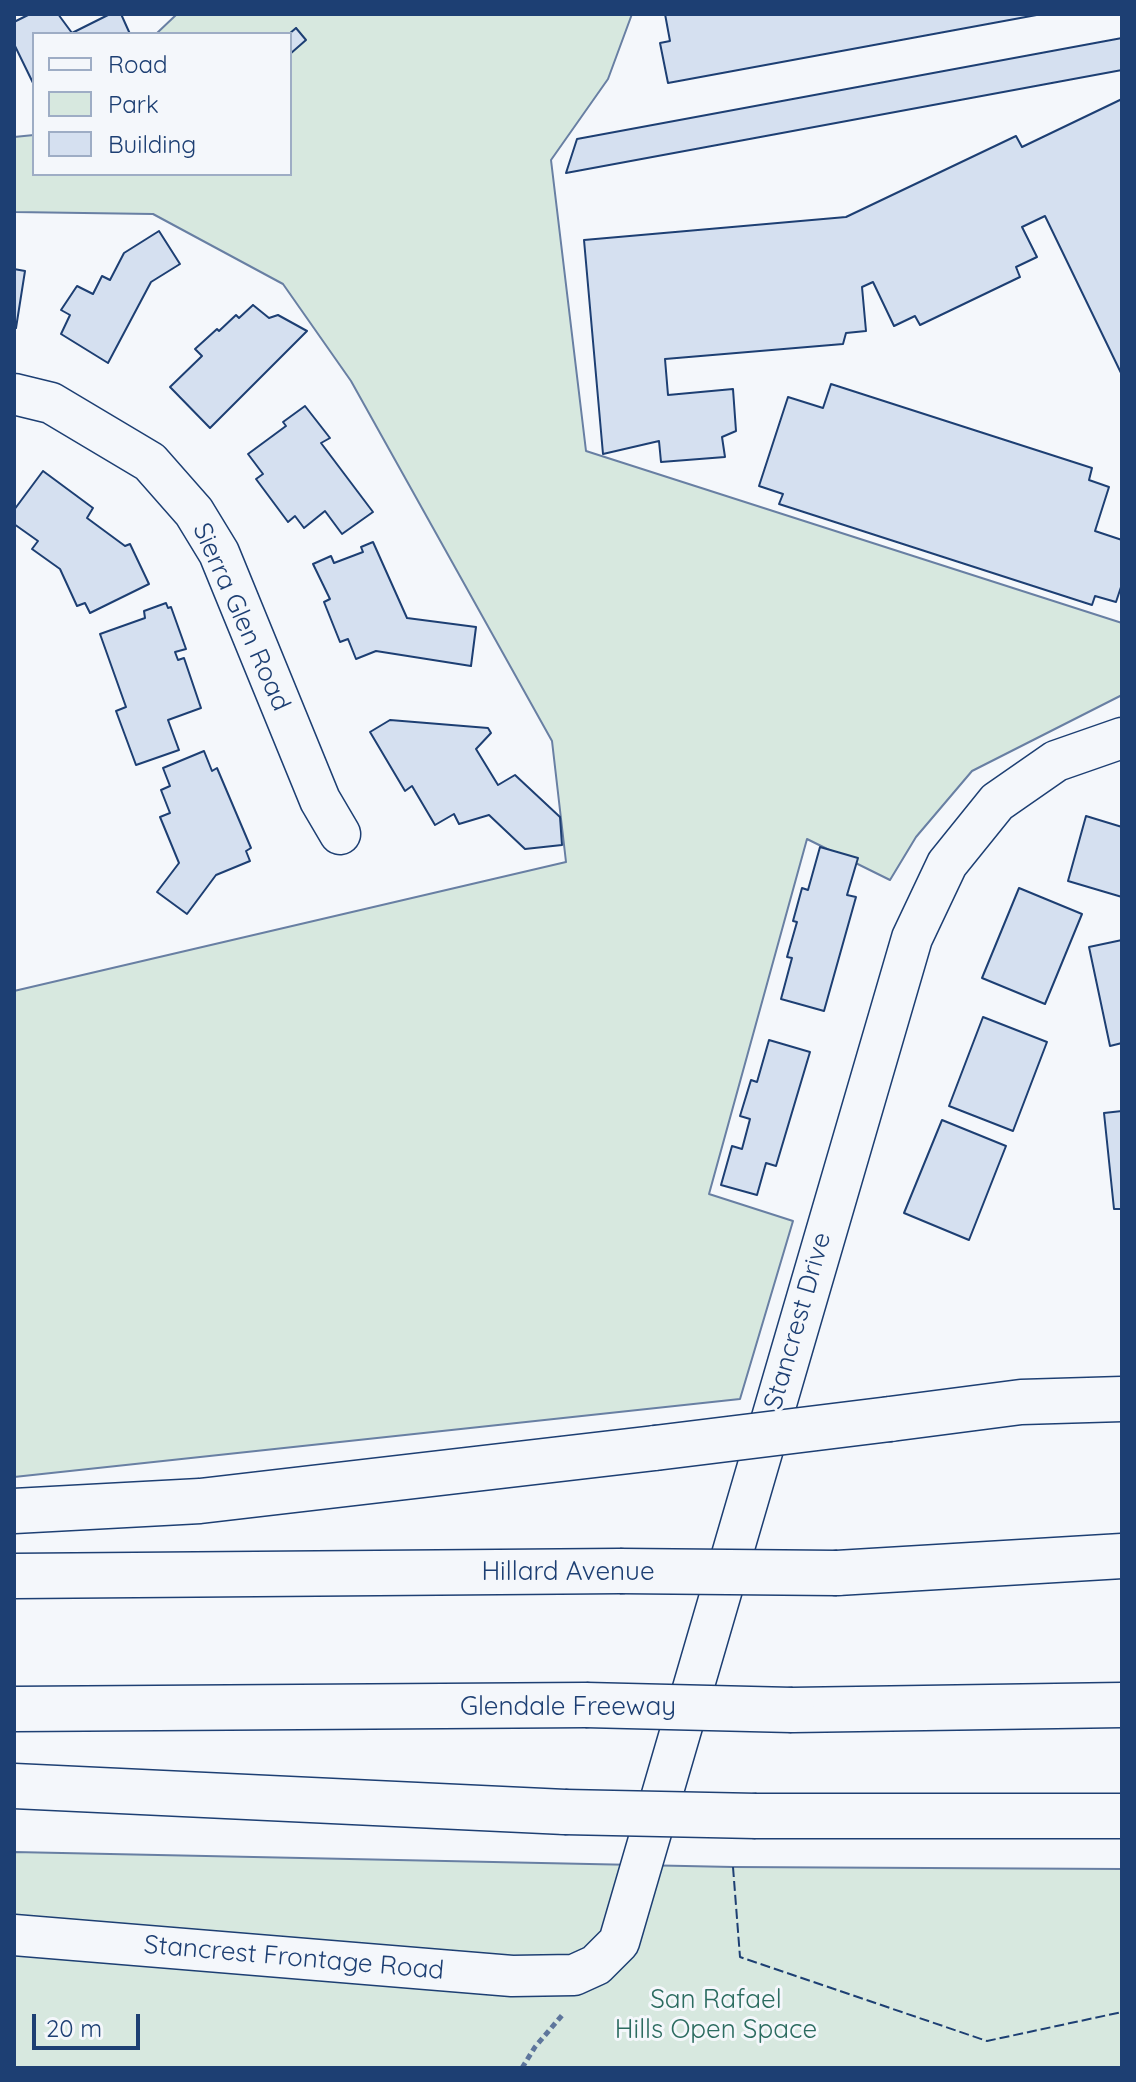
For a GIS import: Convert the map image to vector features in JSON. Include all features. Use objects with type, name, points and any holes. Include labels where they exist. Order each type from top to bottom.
[{"type":"highway","points":[[14,1511],[200,1501],[655,1448],[1021,1402],[1122,1380]]},
{"type":"highway","points":[[1021,1402],[1122,1399]]},
{"type":"highway","name":"Hillard Avenue","points":[[14,1576],[620,1571],[837,1573],[1112,1558]]},
{"type":"highway","name":"Glendale Freeway","points":[[14,1709],[586,1705],[792,1710],[1122,1705]]},
{"type":"highway","points":[[14,1786],[565,1812],[756,1816],[1122,1816]]},
{"type":"street","name":"Sierra Glen Road","points":[[14,394],[51,403],[150,462],[194,512],[219,553],[320,800],[340,834]]},
{"type":"street","name":"Stancrest Drive","points":[[574,1975],[596,1965],[619,1942],[912,938],[947,864],[997,802],[1056,761],[1122,738]]},
{"type":"street","name":"Stancrest Frontage Road","points":[[14,1935],[512,1976],[574,1975]]},
{"type":"path","points":[[522,2068],[575,1996],[574,1975]]},
{"type":"green space","points":[[177,14],[632,14],[608,79],[551,160],[586,451],[1122,623],[1122,695],[972,771],[916,837],[890,880],[807,839],[709,1194],[793,1221],[740,1399],[14,1477],[14,991],[566,862],[552,741],[351,381],[283,284],[153,214],[14,212],[14,137],[32,135],[32,176],[292,176],[292,32],[158,32]]},
{"type":"green space","name":"San Rafael Hills Open Space","points":[[14,1852],[733,1867],[1122,1869],[1122,2068],[14,2068]]},
{"type":"building","points":[[30,14],[58,14],[71,32],[32,32],[32,81],[14,44],[14,22]]},
{"type":"building","points":[[110,14],[121,14],[129,32],[74,32]]},
{"type":"building","points":[[665,14],[1042,14],[668,83],[660,43],[670,41]]},
{"type":"building","points":[[296,28],[306,40],[292,52],[292,32]]},
{"type":"building","points":[[1122,38],[1122,70],[566,173],[577,139]]},
{"type":"building","points":[[1122,99],[1122,375],[1045,216],[1022,227],[1037,257],[1016,267],[1020,277],[920,325],[915,316],[894,326],[873,282],[862,287],[866,331],[846,333],[843,344],[665,359],[668,395],[733,389],[736,431],[722,437],[725,457],[661,462],[659,441],[603,454],[584,240],[846,217],[1016,136],[1022,147]]},
{"type":"building","points":[[159,231],[180,264],[151,282],[108,363],[61,334],[70,315],[61,310],[77,286],[93,294],[102,276],[110,280],[124,253]]},
{"type":"building","points":[[14,269],[25,271],[16,328],[14,327]]},
{"type":"building","points":[[253,305],[269,318],[278,315],[307,331],[210,428],[170,387],[202,356],[195,349],[217,329],[219,331],[236,315],[239,318]]},
{"type":"building","points":[[831,384],[1092,468],[1089,480],[1109,487],[1095,531],[1122,540],[1122,584],[1116,602],[1095,596],[1092,605],[779,504],[783,494],[759,486],[788,397],[823,408]]},
{"type":"building","points":[[305,406],[330,438],[321,443],[373,512],[342,534],[325,511],[304,528],[295,516],[288,522],[256,479],[263,474],[248,454],[286,426],[283,422]]},
{"type":"building","points":[[43,471],[93,508],[87,518],[125,546],[130,544],[149,584],[90,613],[85,603],[77,606],[60,569],[32,549],[38,541],[14,524],[14,510]]},
{"type":"building","points":[[373,542],[407,618],[476,627],[471,666],[376,651],[356,659],[348,639],[340,642],[324,602],[330,599],[313,564],[331,556],[334,563],[363,552],[361,547]]},
{"type":"building","points":[[166,603],[168,608],[171,607],[186,649],[175,652],[178,660],[184,658],[201,708],[168,720],[179,750],[136,765],[116,711],[126,707],[100,634],[145,618],[144,611]]},
{"type":"building","points":[[390,720],[488,728],[491,733],[476,749],[498,785],[515,775],[560,817],[562,845],[525,849],[489,815],[459,824],[454,814],[435,825],[412,786],[405,791],[370,732]]},
{"type":"building","points":[[204,751],[212,771],[217,768],[251,848],[246,851],[250,861],[216,875],[187,914],[157,892],[179,863],[160,817],[170,813],[161,790],[170,786],[163,768]]},
{"type":"building","points":[[1086,816],[1122,827],[1122,897],[1068,881]]},
{"type":"building","points":[[820,847],[858,858],[847,895],[856,897],[824,1011],[781,999],[792,958],[787,957],[797,922],[793,921],[802,888],[808,890]]},
{"type":"building","points":[[1019,888],[1082,914],[1045,1004],[982,978]]},
{"type":"building","points":[[1122,940],[1122,1043],[1110,1046],[1089,947]]},
{"type":"building","points":[[983,1017],[1047,1042],[1013,1131],[949,1106]]},
{"type":"building","points":[[769,1040],[810,1052],[776,1166],[766,1163],[757,1195],[721,1185],[732,1146],[742,1149],[750,1119],[740,1116],[751,1080],[757,1082]]},
{"type":"building","points":[[1122,1111],[1122,1209],[1114,1209],[1104,1113]]},
{"type":"building","points":[[942,1120],[1006,1146],[969,1240],[904,1213]]},
{"type":"fence","points":[[733,1867],[740,1957],[987,2041],[1122,2012]]}]
